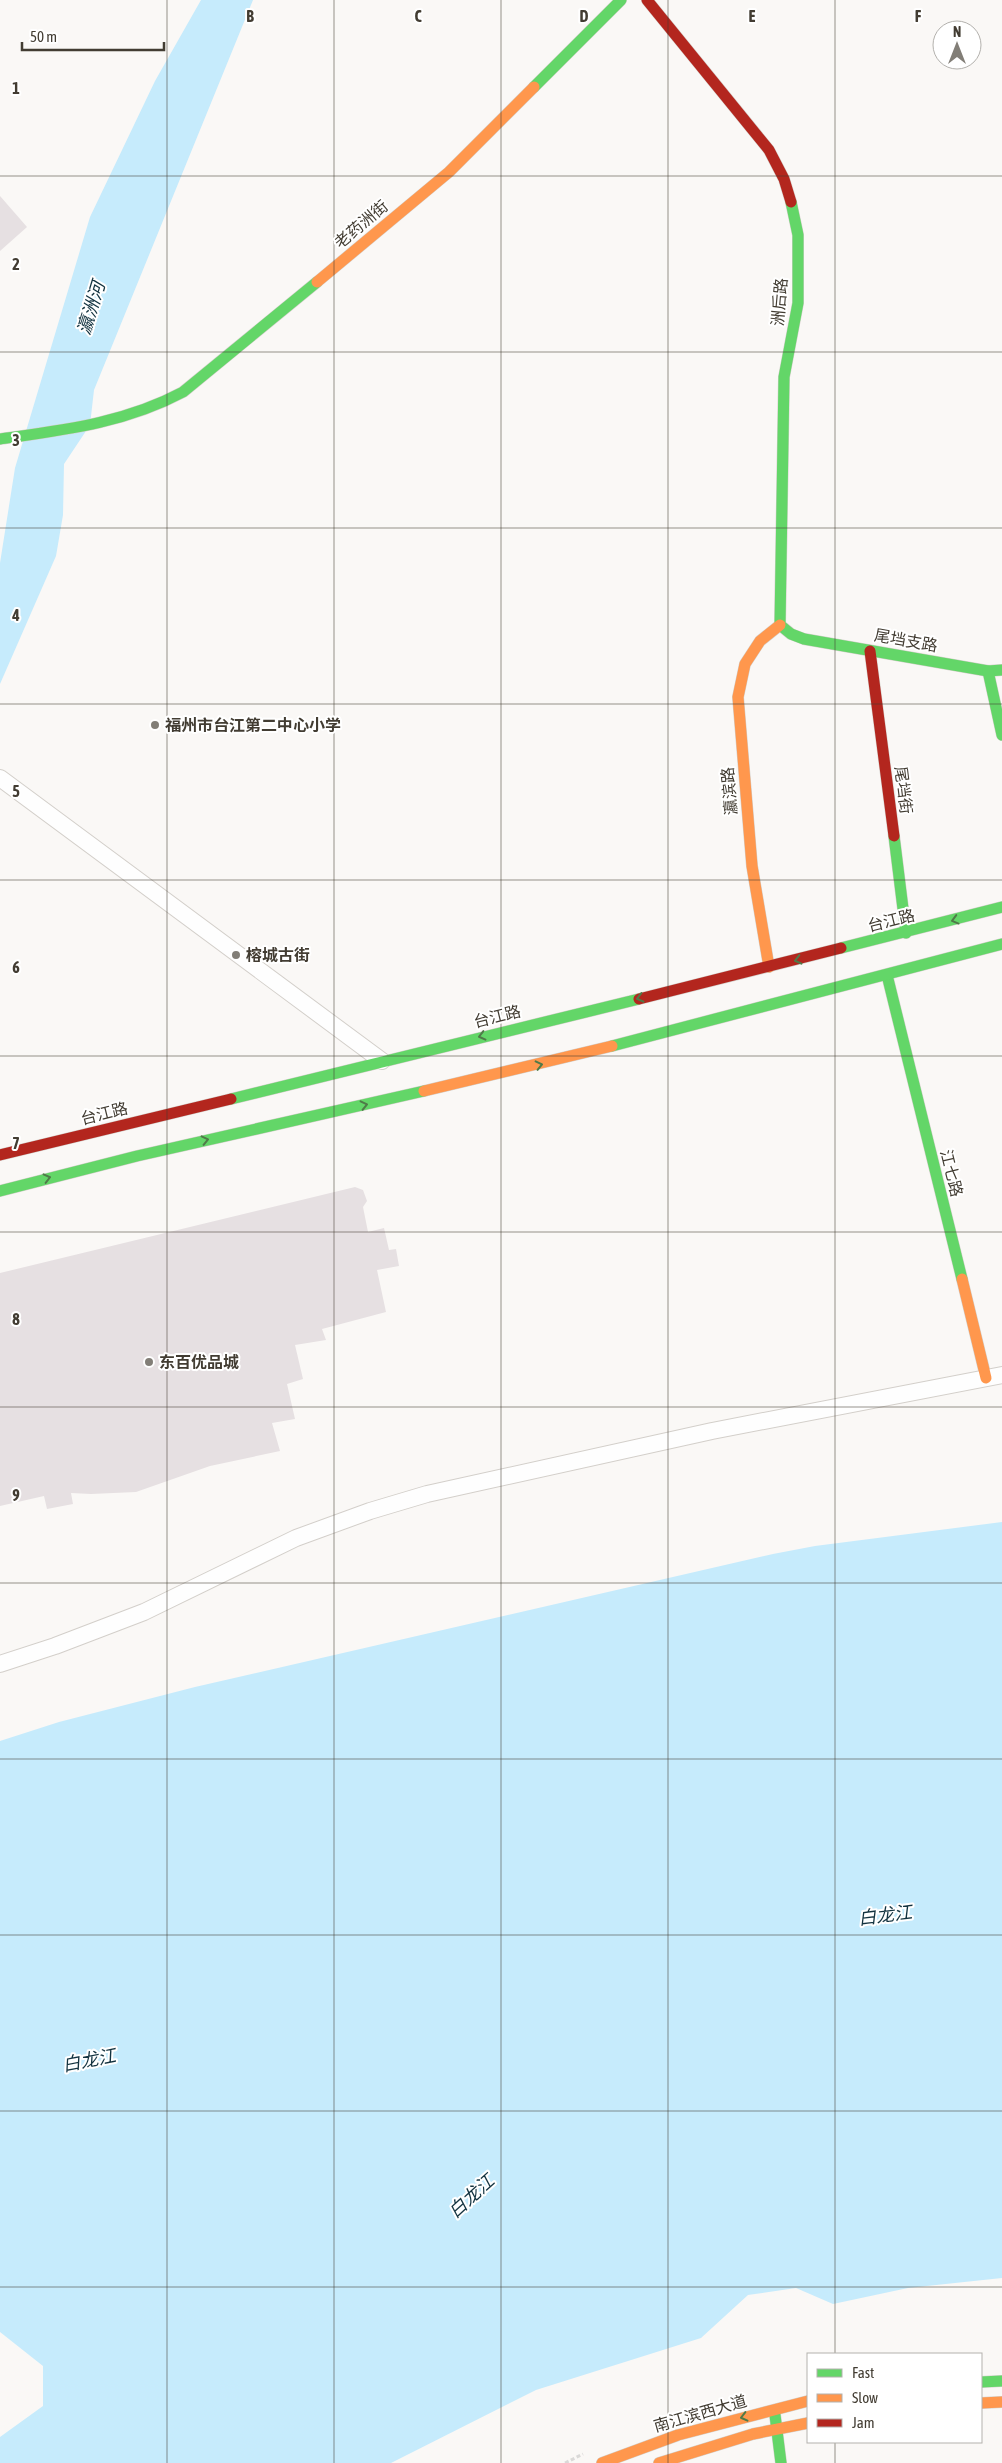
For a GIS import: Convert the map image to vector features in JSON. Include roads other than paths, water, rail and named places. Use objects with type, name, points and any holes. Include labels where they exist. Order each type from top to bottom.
[{"type":"street","name":"老药洲街","points":[[3,439],[90,426],[149,410],[168,401],[199,379],[449,172],[621,0]]},
{"type":"street","name":"洲后路","points":[[647,0],[768,150],[784,179],[795,214],[798,235],[798,304],[784,377],[780,625]]},
{"type":"street","name":"尾垱支路","points":[[780,625],[791,634],[804,639],[988,671],[1002,670]]},
{"type":"street","name":"瀛滨路","points":[[768,967],[752,866],[738,697],[745,664],[760,641],[780,625]]},
{"type":"street","name":"尾垱街","points":[[870,651],[906,932]]},
{"type":"street","points":[[988,671],[1002,735]]},
{"type":"street","points":[[0,778],[382,1060]]},
{"type":"street","name":"台江路","points":[[0,1155],[768,967],[1002,907]]},
{"type":"street","points":[[0,1190],[137,1156],[542,1064],[1002,944]]},
{"type":"street","name":"江七路","points":[[887,975],[994,1376]]},
{"type":"street","points":[[0,1664],[144,1612],[296,1538],[362,1514],[427,1494],[712,1431],[994,1376]]},
{"type":"street","points":[[982,2382],[1002,2381]]},
{"type":"street","name":"南江滨西大道","points":[[602,2463],[641,2447],[703,2427],[807,2401]]},
{"type":"street","points":[[982,2403],[1002,2402]]},
{"type":"street","points":[[774,2409],[781,2463]]},
{"type":"street","points":[[660,2463],[777,2429],[807,2423]]},
{"type":"water","name":"瀛洲河","points":[[201,0],[253,0],[94,390],[90,425],[64,464],[63,515],[56,556],[0,684],[0,563],[15,468],[90,217],[155,81]]},
{"type":"water","name":"白龙江","points":[[1002,1522],[1002,2278],[908,2288],[833,2304],[796,2288],[748,2295],[701,2338],[536,2390],[391,2463],[0,2463],[0,2437],[43,2406],[43,2366],[0,2332],[0,1741],[59,1722],[195,1687],[773,1554],[815,1546]]},
{"type":"place","name":"福州市台江第二中心小学","points":[[155,725]]},
{"type":"place","name":"榕城古街","points":[[236,955]]},
{"type":"place","name":"东百优品城","points":[[149,1362]]}]
